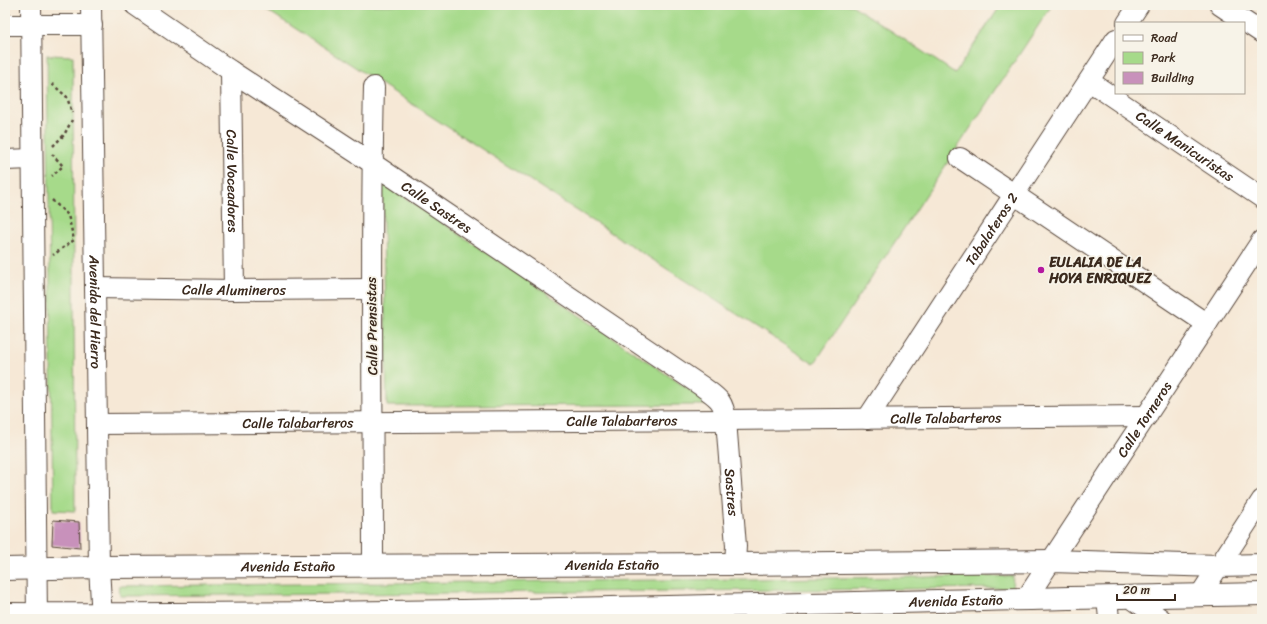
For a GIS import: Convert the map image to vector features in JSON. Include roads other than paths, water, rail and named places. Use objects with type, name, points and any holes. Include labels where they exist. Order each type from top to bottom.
[{"type":"main road","name":"Avenida Estaño","points":[[5,569],[99,567],[1051,561],[1219,566],[1262,565]]},
{"type":"main road","name":"Avenida Estaño","points":[[5,614],[37,617],[102,617],[173,615],[672,613],[1026,599],[1108,608],[1130,598],[1261,594]]},
{"type":"street","points":[[31,5],[37,617]]},
{"type":"street","name":"Avenida del Hierro","points":[[91,5],[99,567],[102,617]]},
{"type":"street","name":"Calle Sastres","points":[[134,5],[703,386],[717,397],[724,406],[726,420]]},
{"type":"street","points":[[1128,22],[1138,5]]},
{"type":"street","points":[[1220,5],[1262,33]]},
{"type":"street","points":[[5,25],[92,25]]},
{"type":"street","name":"Tabalateros 2","points":[[867,419],[1115,41]]},
{"type":"street","name":"Calle Voceadores","points":[[232,71],[234,290]]},
{"type":"street","name":"Calle Manicuristas","points":[[1089,81],[1262,198]]},
{"type":"street","name":"Calle Prensistas","points":[[373,565],[372,163],[374,87]]},
{"type":"street","points":[[960,158],[1207,324]]},
{"type":"street","points":[[5,160],[32,159]]},
{"type":"street","name":"Calle Torneros","points":[[1026,599],[1262,240]]},
{"type":"street","name":"Calle Alumineros","points":[[96,288],[234,290],[372,289]]},
{"type":"street","name":"Calle Talabarteros","points":[[97,424],[1147,416]]},
{"type":"street","name":"Sastres","points":[[726,420],[736,546],[736,564]]},
{"type":"street","points":[[1200,595],[1262,500]]},
{"type":"street","points":[[1130,598],[1161,619]]},
{"type":"place","name":"EULALIA DE LA HOYA ENRIQUEZ","points":[[1041,270]]}]
